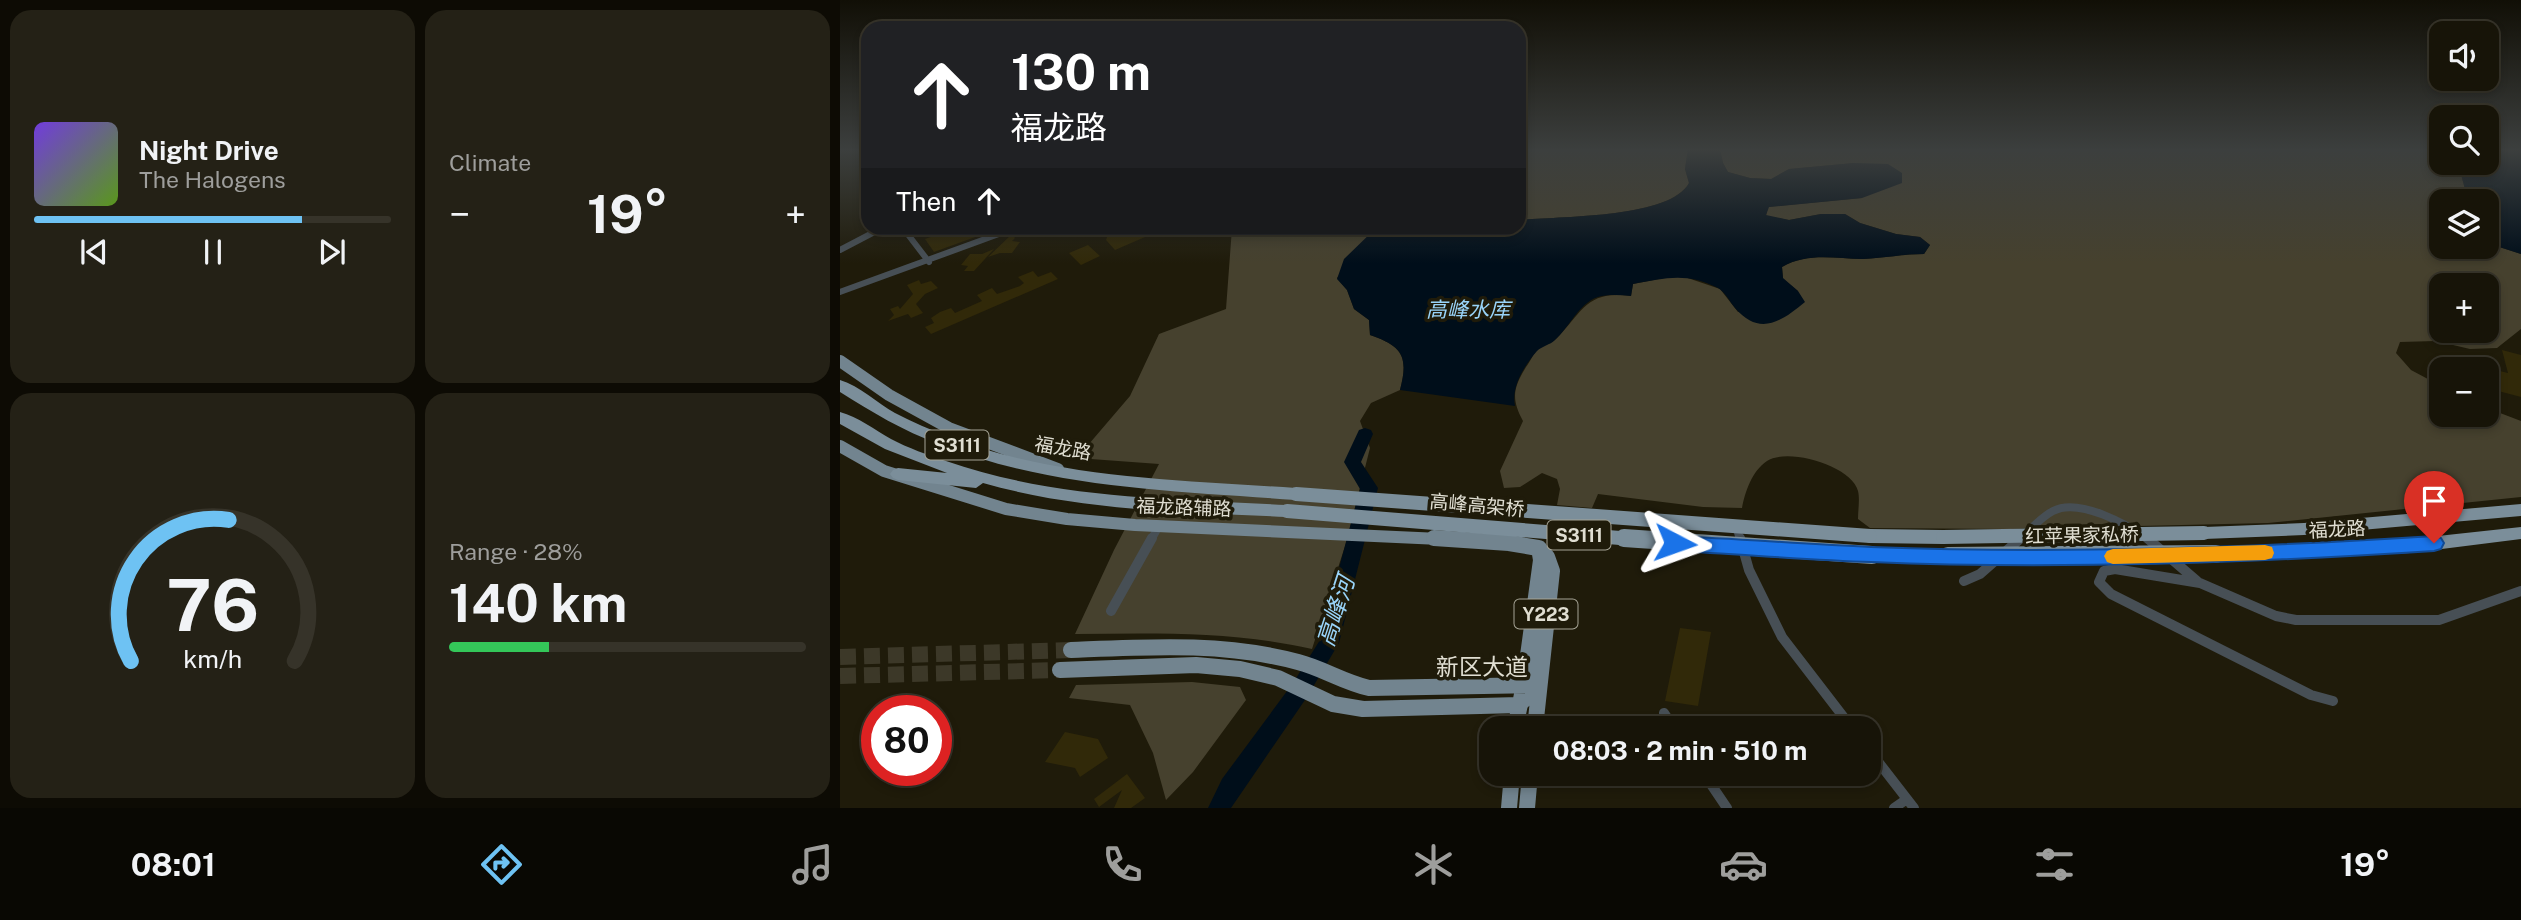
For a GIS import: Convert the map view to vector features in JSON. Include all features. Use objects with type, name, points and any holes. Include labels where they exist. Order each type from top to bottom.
[{"type":"highway","name":"福龙路","points":[[840,385],[906,425],[995,457],[1066,472],[1296,494]]},
{"type":"highway","name":"S3111","points":[[840,417],[868,436],[906,453],[1009,485]]},
{"type":"highway","points":[[898,474],[1009,485]]},
{"type":"highway","name":"高峰高架桥","points":[[1009,485],[1160,504],[1287,511],[1755,550],[1948,556]]},
{"type":"highway","name":"高峰高架桥","points":[[1296,494],[1870,536],[1943,537]]},
{"type":"highway","name":"福龙路","points":[[2204,533],[2304,529],[2516,510]]},
{"type":"highway","name":"红苹果家私桥","points":[[1943,537],[2204,533]]},
{"type":"highway","name":"福龙路","points":[[2216,554],[2355,550],[2521,533]]},
{"type":"highway","name":"红苹果家私桥","points":[[1948,556],[2216,554]]},
{"type":"main road","points":[[840,361],[889,395],[949,428],[1066,472]]},
{"type":"main road","name":"福龙路辅路","points":[[840,446],[869,464],[1006,509],[1078,520],[1159,526],[1331,532],[1509,543],[1538,548],[1541,560],[1531,685]]},
{"type":"main road","name":"新区大道","points":[[1071,650],[1206,647],[1259,653],[1300,662],[1355,685],[1369,688],[1531,685]]},
{"type":"main road","name":"新区大道","points":[[1060,670],[1196,665],[1240,669],[1287,682],[1332,704],[1363,709],[1519,705]]},
{"type":"main road","name":"Y223","points":[[1517,716],[1519,705],[1531,685]]},
{"type":"main road","name":"Y223","points":[[1531,685],[1534,716]]},
{"type":"main road","points":[[1454,708],[1458,688]]},
{"type":"main road","points":[[1509,808],[1511,786]]},
{"type":"main road","points":[[1527,808],[1529,786]]},
{"type":"street","points":[[840,250],[869,235]]},
{"type":"street","points":[[908,235],[929,262]]},
{"type":"street","points":[[840,292],[929,262],[997,235]]},
{"type":"street","points":[[1964,582],[1980,574],[2054,510],[2068,508],[2105,514],[2131,525],[2200,583]]},
{"type":"street","points":[[1735,522],[1749,570],[1782,637],[1843,716]]},
{"type":"street","points":[[1111,611],[1159,526]]},
{"type":"street","points":[[2333,701],[2311,695],[2111,594],[2099,582],[2104,571],[2115,569],[2200,583],[2276,616],[2296,620],[2439,620],[2521,591]]},
{"type":"street","points":[[1881,766],[1910,803],[1894,808]]},
{"type":"street","points":[[1712,786],[1727,808]]},
{"type":"shaded area","points":[[1526,187],[1686,187],[1678,195],[1659,203],[1637,209],[1526,220]]},
{"type":"shaded area","points":[[1859,187],[2464,187],[2465,189],[2429,189],[2429,259],[2499,259],[2499,247],[2521,254],[2521,329],[2497,348],[2470,349],[2444,343],[2499,343],[2499,273],[2429,273],[2429,341],[2400,342],[2396,353],[2411,370],[2429,380],[2429,427],[2499,427],[2499,413],[2521,421],[2521,497],[2268,523],[2009,529],[1870,528],[1858,519],[1859,494],[1853,482],[1844,474],[1818,461],[1789,456],[1767,461],[1757,470],[1750,482],[1742,508],[1703,507],[1598,494],[1592,508],[1557,505],[1560,489],[1557,479],[1542,473],[1520,487],[1504,488],[1500,471],[1523,421],[1515,400],[1518,381],[1538,349],[1555,340],[1580,311],[1595,300],[1605,296],[1631,296],[1633,284],[1679,275],[1720,289],[1738,312],[1798,291],[1783,279],[1782,267],[1792,262],[1811,258],[1863,259],[1924,254],[1930,245],[1920,237],[1896,234],[1860,223],[1845,214],[1821,214],[1789,220],[1766,216],[1768,207],[1862,198]]},
{"type":"shaded area","points":[[1231,235],[1371,235],[1337,278],[1347,290],[1354,309],[1369,320],[1370,335],[1389,343],[1400,354],[1404,369],[1403,378],[1400,390],[1371,403],[1360,421],[1370,448],[1346,543],[1312,649],[1224,636],[1075,634],[1114,550],[1159,464],[1077,458],[1130,396],[1159,334],[1226,309]]},
{"type":"shaded area","points":[[1192,682],[1240,687],[1246,700],[1193,772],[1166,800],[1153,753],[1130,705],[1069,698],[1076,685]]},
{"type":"water","name":"高峰水库","points":[[1686,187],[1892,187],[1862,198],[1769,207],[1766,215],[1789,220],[1821,214],[1845,214],[1860,223],[1896,234],[1920,237],[1930,245],[1924,254],[1863,259],[1812,258],[1792,262],[1782,267],[1783,278],[1798,291],[1805,302],[1788,315],[1771,323],[1753,322],[1744,317],[1718,288],[1686,278],[1666,278],[1633,284],[1631,296],[1598,297],[1580,310],[1555,340],[1539,349],[1532,357],[1517,384],[1515,406],[1400,390],[1404,369],[1400,354],[1389,343],[1370,335],[1369,320],[1354,309],[1347,290],[1337,279],[1344,259],[1369,235],[1526,235],[1526,220],[1611,214],[1660,203],[1678,195]]},
{"type":"water","points":[[2464,187],[2521,187],[2521,254],[2499,247],[2499,189],[2465,189]]},
{"type":"building","points":[[936,235],[981,235],[934,252],[925,239]]},
{"type":"building","points":[[1011,235],[1015,238],[1012,241],[1020,242],[1012,253],[988,257]]},
{"type":"building","points":[[1150,235],[1115,250],[1106,240],[1107,237]]},
{"type":"building","points":[[1088,245],[1100,256],[1081,265],[1069,253]]},
{"type":"building","points":[[994,249],[974,271],[964,271],[968,266],[961,265],[970,254],[982,254]]},
{"type":"building","points":[[1033,271],[1038,277],[1051,272],[1058,279],[931,334],[925,327],[934,323],[931,318],[940,312],[951,308],[955,313],[982,301],[977,295],[992,288],[997,294],[1020,286],[1024,283],[1018,277]]},
{"type":"building","points":[[919,280],[921,284],[931,281],[938,288],[925,294],[916,304],[923,313],[911,318],[908,314],[888,321],[894,315],[890,309],[898,306],[900,309],[913,294],[907,285]]},
{"type":"building","points":[[2502,350],[2521,355],[2521,397],[2499,391],[2499,371],[2508,373]]},
{"type":"building","points":[[1680,628],[1711,632],[1698,706],[1665,701]]},
{"type":"building","points":[[1065,732],[1098,739],[1108,758],[1080,777],[1075,768],[1045,762]]},
{"type":"building","points":[[1127,774],[1145,798],[1131,808],[1114,808],[1122,790],[1099,807],[1094,799]]},
{"type":"waterway","name":"高峰河","points":[[1219,808],[1230,787],[1300,690],[1329,643],[1369,488],[1352,462],[1365,434]]},
{"type":"tunnel","points":[[840,657],[1071,650]]},
{"type":"tunnel","points":[[840,676],[1060,670]]},
{"type":"slow traffic","points":[[2113,556],[2265,553]]},
{"type":"route","points":[[1675,543],[1755,550],[1872,555],[2024,557],[2316,551],[2434,543]]}]
